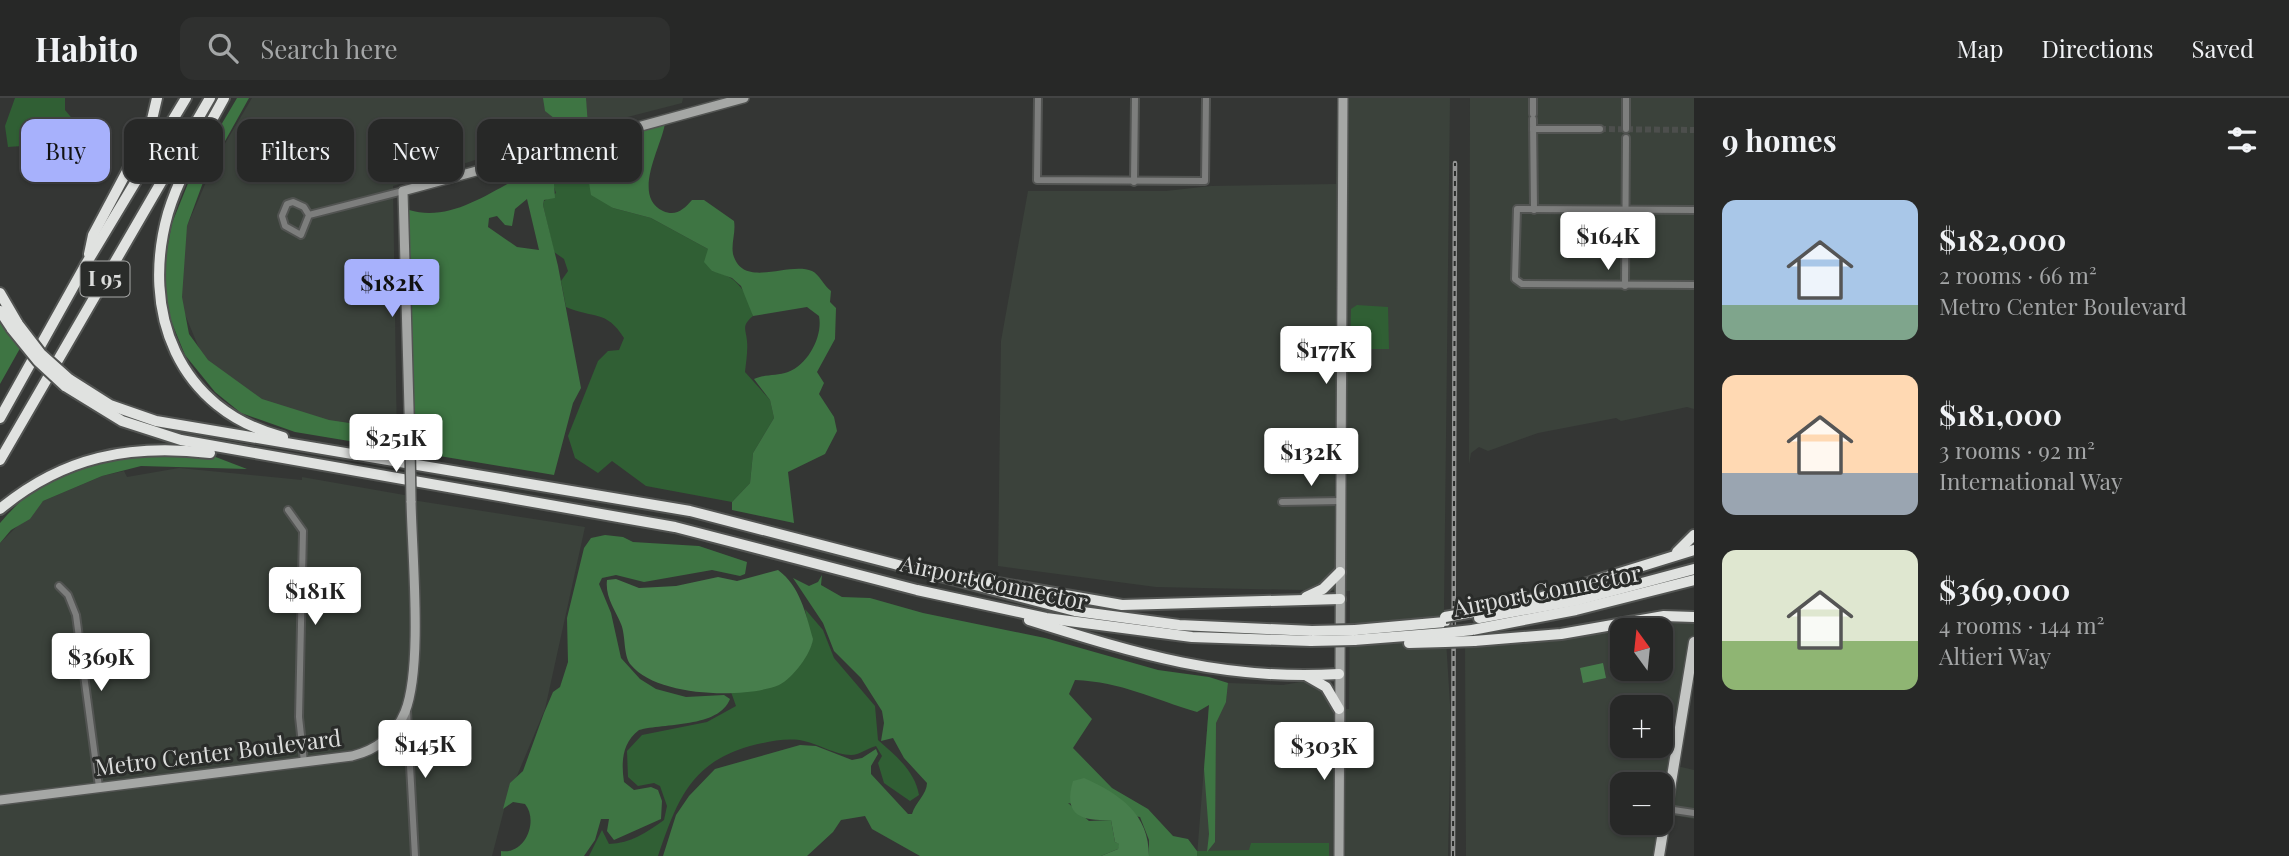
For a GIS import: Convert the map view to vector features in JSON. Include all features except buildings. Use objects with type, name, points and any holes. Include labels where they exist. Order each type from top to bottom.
[{"type":"highway","points":[[86,264],[93,235],[150,128],[157,98]]},
{"type":"highway","name":"I 95","points":[[0,418],[86,264],[186,98]]},
{"type":"highway","name":"I 95","points":[[0,460],[210,98]]},
{"type":"highway","points":[[224,98],[177,187],[165,226],[158,279],[167,334],[188,374],[227,412],[265,432],[340,451]]},
{"type":"highway","points":[[0,293],[15,327]]},
{"type":"highway","points":[[0,311],[67,382],[107,414],[151,432],[291,461]]},
{"type":"highway","points":[[67,382],[110,405],[144,418],[340,451]]},
{"type":"highway","points":[[0,509],[62,470],[123,452],[172,449],[291,461]]},
{"type":"highway","name":"Airport Connector","points":[[340,451],[690,511],[1023,600],[1101,616],[1312,636]]},
{"type":"highway","name":"Airport Connector","points":[[291,461],[688,530],[969,602],[1077,623],[1164,634],[1356,637],[1401,627],[1445,629],[1473,626],[1690,576]]},
{"type":"highway","points":[[1672,556],[1694,535]]},
{"type":"highway","points":[[1473,626],[1555,593],[1694,550]]},
{"type":"highway","points":[[921,571],[1122,604],[1340,599]]},
{"type":"highway","points":[[1304,598],[1323,589],[1340,572]]},
{"type":"highway","points":[[969,602],[1119,648],[1189,666],[1235,673],[1304,676],[1339,674]]},
{"type":"highway","points":[[1356,637],[1473,626],[1561,634],[1664,616],[1694,617]]},
{"type":"highway","points":[[1304,676],[1326,687],[1339,709]]},
{"type":"main road","points":[[1673,772],[1694,642]]},
{"type":"main road","points":[[1658,856],[1662,835]]},
{"type":"street","points":[[309,215],[744,98]]},
{"type":"street","points":[[1038,98],[1037,180],[1135,182],[1205,181],[1206,98]]},
{"type":"street","points":[[1135,98],[1135,182]]},
{"type":"street","points":[[1339,856],[1343,98]]},
{"type":"street","points":[[1533,98],[1534,210]]},
{"type":"street","points":[[1626,98],[1626,129]]},
{"type":"street","points":[[1533,129],[1600,129]]},
{"type":"street","points":[[1625,286],[1626,138]]},
{"type":"street","name":"Metro Center Boulevard","points":[[0,800],[354,755],[373,748],[396,729],[407,706],[414,654],[402,191]]},
{"type":"street","points":[[293,202],[304,207],[309,215],[301,234],[285,226],[282,216],[288,204],[293,202]]},
{"type":"street","points":[[1694,210],[1517,209],[1517,282],[1625,286],[1694,285]]},
{"type":"street","points":[[1282,502],[1341,501]]},
{"type":"street","points":[[288,510],[303,531],[299,717],[304,762]]},
{"type":"street","points":[[59,586],[73,606],[99,787]]},
{"type":"street","points":[[407,706],[415,856]]},
{"type":"street","points":[[1673,810],[1694,813]]},
{"type":"shaded area","points":[[15,98],[65,98],[65,110],[72,119],[21,119],[21,146],[8,147],[5,126]]},
{"type":"shaded area","points":[[237,98],[249,98],[223,145],[223,122]]},
{"type":"shaded area","points":[[252,98],[683,98],[682,103],[620,119],[477,119],[477,159],[463,164],[463,119],[368,119],[368,182],[406,182],[393,186],[397,444],[313,433],[206,365],[179,300],[183,235],[206,182],[223,182],[223,147],[237,123],[237,182],[354,182],[354,119],[240,119]]},
{"type":"shaded area","points":[[543,98],[586,98],[588,119],[555,119],[545,111]]},
{"type":"shaded area","points":[[1337,98],[1450,98],[1444,608],[1451,720],[1448,856],[1197,856],[1209,704],[1226,702],[1228,683],[1283,685],[1306,681],[1318,684],[1337,709],[1349,709],[1350,591],[1156,587],[998,566],[1001,341],[1028,191],[1166,191],[1211,186],[1336,184]]},
{"type":"shaded area","points":[[1470,98],[1694,98],[1694,409],[1687,407],[1621,421],[1616,418],[1538,433],[1488,451],[1479,447],[1471,453],[1469,464]]},
{"type":"shaded area","points":[[665,123],[649,183],[649,194],[654,204],[663,211],[676,213],[692,200],[704,200],[734,221],[733,254],[738,265],[756,273],[791,269],[812,271],[831,291],[830,302],[836,308],[835,339],[817,372],[824,383],[819,394],[834,417],[837,431],[825,454],[788,472],[794,523],[732,510],[732,502],[750,483],[753,453],[774,418],[770,400],[754,379],[788,372],[802,363],[813,348],[819,332],[819,316],[807,307],[753,316],[741,286],[732,278],[712,271],[704,262],[708,249],[651,218],[613,208],[591,195],[589,182],[642,182],[642,130]]},
{"type":"shaded area","points":[[189,182],[203,182],[187,226],[182,297],[189,334],[208,360],[262,399],[329,420],[410,432],[409,210],[425,213],[456,208],[511,182],[556,182],[554,184],[555,198],[544,200],[543,205],[558,266],[581,388],[573,403],[554,475],[295,432],[241,413],[215,392],[185,355],[165,306],[161,266],[166,255],[172,223]],"holes":[[[527,199],[539,250],[517,247],[488,227],[489,218],[497,216],[505,225],[512,226],[515,209]]]},
{"type":"shaded area","points":[[589,182],[613,208],[651,218],[708,249],[712,271],[735,281],[748,300],[753,316],[745,328],[745,372],[770,400],[774,418],[753,453],[750,483],[732,502],[646,486],[612,461],[598,473],[575,458],[568,436],[598,361],[608,351],[619,350],[624,338],[605,319],[566,307],[561,281],[568,271],[564,259],[554,252],[543,205],[544,201],[556,193],[553,184]]},
{"type":"shaded area","points":[[1357,305],[1388,307],[1389,349],[1350,349],[1351,309]]},
{"type":"shaded area","points":[[0,318],[15,342],[20,339],[23,343],[0,384]]},
{"type":"shaded area","points":[[128,453],[213,456],[247,469],[141,466],[102,476],[43,501],[30,519],[11,530],[0,543],[0,523],[43,484]]},
{"type":"shaded area","points":[[179,468],[302,480],[302,477],[410,496],[412,500],[585,527],[545,709],[506,802],[492,856],[0,856],[0,543],[43,501],[102,476],[124,471],[127,477]]},
{"type":"shaded area","points":[[605,535],[623,537],[633,542],[699,546],[747,562],[745,574],[740,576],[712,570],[644,582],[616,575],[602,578],[599,584],[611,613],[621,658],[640,679],[656,689],[686,697],[724,695],[730,699],[715,715],[703,720],[639,730],[629,741],[623,760],[624,782],[634,790],[651,787],[658,790],[662,801],[661,819],[614,840],[607,831],[609,819],[601,819],[595,840],[584,856],[501,856],[501,851],[517,848],[523,842],[530,827],[531,819],[525,804],[513,802],[503,809],[510,783],[523,771],[544,713],[553,692],[560,687],[568,662],[567,618],[584,548],[591,538]]},
{"type":"shaded area","points":[[778,570],[797,592],[813,639],[809,652],[800,665],[779,685],[724,693],[680,689],[643,676],[628,661],[623,629],[611,603],[607,580],[616,579],[639,588],[676,586],[718,577],[737,581]]},
{"type":"shaded area","points":[[822,575],[821,585],[842,597],[870,598],[923,613],[1045,638],[1158,670],[1209,677],[1228,683],[1226,702],[1216,723],[1215,842],[1207,852],[1209,834],[1204,769],[1209,705],[1197,712],[1108,684],[1075,680],[1069,694],[1092,719],[1073,748],[1112,788],[1148,809],[1173,836],[1188,839],[1197,851],[1197,856],[1149,856],[1149,840],[1140,817],[1068,803],[1089,821],[1111,820],[1115,842],[1120,844],[1118,849],[1101,856],[920,856],[872,829],[865,816],[841,820],[833,832],[807,856],[663,856],[676,815],[689,796],[715,769],[800,745],[816,746],[852,760],[862,758],[876,749],[878,754],[871,766],[871,774],[908,814],[912,814],[923,795],[927,783],[904,758],[893,738],[881,741],[884,723],[882,711],[861,678],[834,651],[823,623],[793,578],[809,586],[818,582]]},
{"type":"shaded area","points":[[805,609],[823,630],[834,658],[875,706],[878,740],[909,771],[919,795],[910,801],[884,783],[878,763],[882,756],[876,746],[851,755],[798,740],[770,742],[730,753],[700,774],[680,802],[658,856],[589,856],[602,830],[609,844],[624,842],[664,820],[667,806],[660,786],[654,783],[638,786],[628,777],[627,751],[642,735],[707,722],[736,706],[731,692],[763,689],[812,644]]},
{"type":"shaded area","points":[[1665,617],[1694,620],[1694,651],[1677,766],[1694,770],[1694,819],[1673,815],[1673,772],[1610,772],[1610,835],[1663,835],[1659,856],[1466,856],[1465,644],[1610,624],[1610,681],[1673,681],[1673,618],[1658,618]]},
{"type":"shaded area","points":[[1603,663],[1606,678],[1583,683],[1580,668]]},
{"type":"shaded area","points":[[1084,778],[1109,791],[1130,807],[1144,828],[1149,856],[1101,856],[1118,849],[1119,844],[1115,842],[1111,820],[1083,817],[1072,809],[1070,792],[1073,781]]},
{"type":"shaded area","points":[[1251,843],[1329,843],[1329,856],[1197,856],[1197,851],[1249,850]]},
{"type":"tunnel","points":[[1600,129],[1694,130]]},
{"type":"railway","points":[[1453,856],[1455,163]]}]
